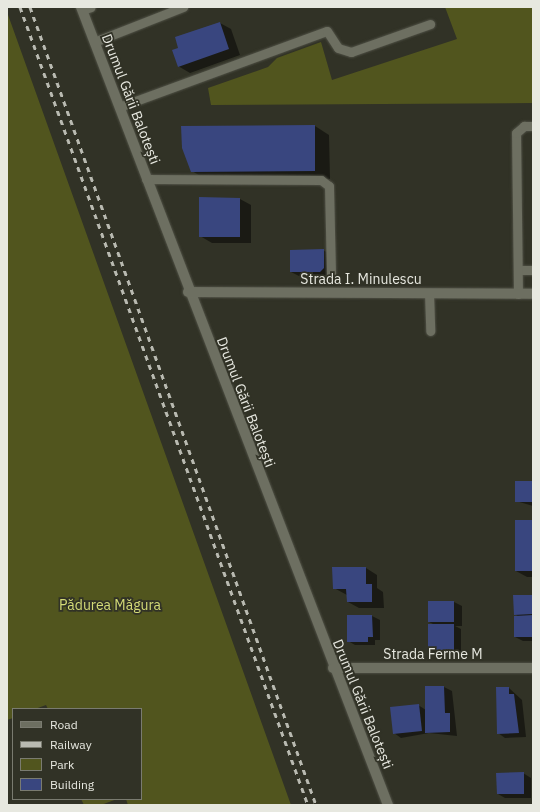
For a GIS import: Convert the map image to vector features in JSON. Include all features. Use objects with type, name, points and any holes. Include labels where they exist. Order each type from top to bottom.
[{"type":"street","name":"Drumul Gării Balotești","points":[[85,8],[94,42],[188,292],[333,668],[388,805]]},
{"type":"street","name":"Strada I. Minulescu","points":[[188,292],[533,294]]},
{"type":"street","name":"Strada Ferme M","points":[[333,668],[533,668]]},
{"type":"lane","points":[[94,42],[184,7]]},
{"type":"lane","points":[[119,107],[327,32],[338,48],[351,52],[430,24]]},
{"type":"lane","points":[[518,294],[516,133],[524,126],[533,126]]},
{"type":"lane","points":[[146,180],[321,180],[329,186],[331,276]]},
{"type":"lane","points":[[518,270],[533,270]]},
{"type":"lane","points":[[429,293],[430,330]]},
{"type":"green space","points":[[445,7],[533,7],[533,103],[211,105],[208,88],[268,67],[277,58],[321,42],[332,80],[457,39]]},
{"type":"green space","name":"Pădurea Măgura","points":[[7,12],[291,805],[128,805],[126,800],[142,800],[142,708],[48,708],[46,705],[38,708],[12,708],[12,718],[7,720]]},
{"type":"green space","points":[[82,800],[114,800],[101,805],[84,805]]},
{"type":"building","points":[[220,22],[229,49],[178,67],[172,50],[178,48],[175,37]]},
{"type":"building","points":[[315,125],[315,171],[191,172],[182,148],[181,126]]},
{"type":"building","points":[[199,197],[240,198],[240,237],[199,237]]},
{"type":"building","points":[[324,249],[324,268],[320,272],[290,272],[290,250]]},
{"type":"building","points":[[515,481],[533,481],[533,502],[515,502]]},
{"type":"building","points":[[515,520],[533,520],[533,571],[515,571]]},
{"type":"building","points":[[332,567],[366,567],[366,584],[372,584],[372,602],[347,602],[346,589],[333,589]]},
{"type":"building","points":[[513,595],[533,595],[533,614],[514,615]]},
{"type":"building","points":[[428,601],[454,601],[454,622],[428,622]]},
{"type":"building","points":[[347,615],[372,615],[373,637],[368,637],[368,642],[347,642]]},
{"type":"building","points":[[533,615],[533,637],[514,637],[514,616]]},
{"type":"building","points":[[428,624],[454,624],[454,650],[428,650]]},
{"type":"building","points":[[425,686],[444,686],[445,713],[450,713],[450,732],[425,733]]},
{"type":"building","points":[[496,687],[509,687],[509,694],[514,694],[519,733],[497,734]]},
{"type":"building","points":[[419,704],[422,731],[393,734],[390,707]]},
{"type":"building","points":[[524,772],[524,794],[497,794],[496,773]]},
{"type":"railway","points":[[20,7],[308,805]]},
{"type":"railway","points":[[30,7],[316,805]]}]
